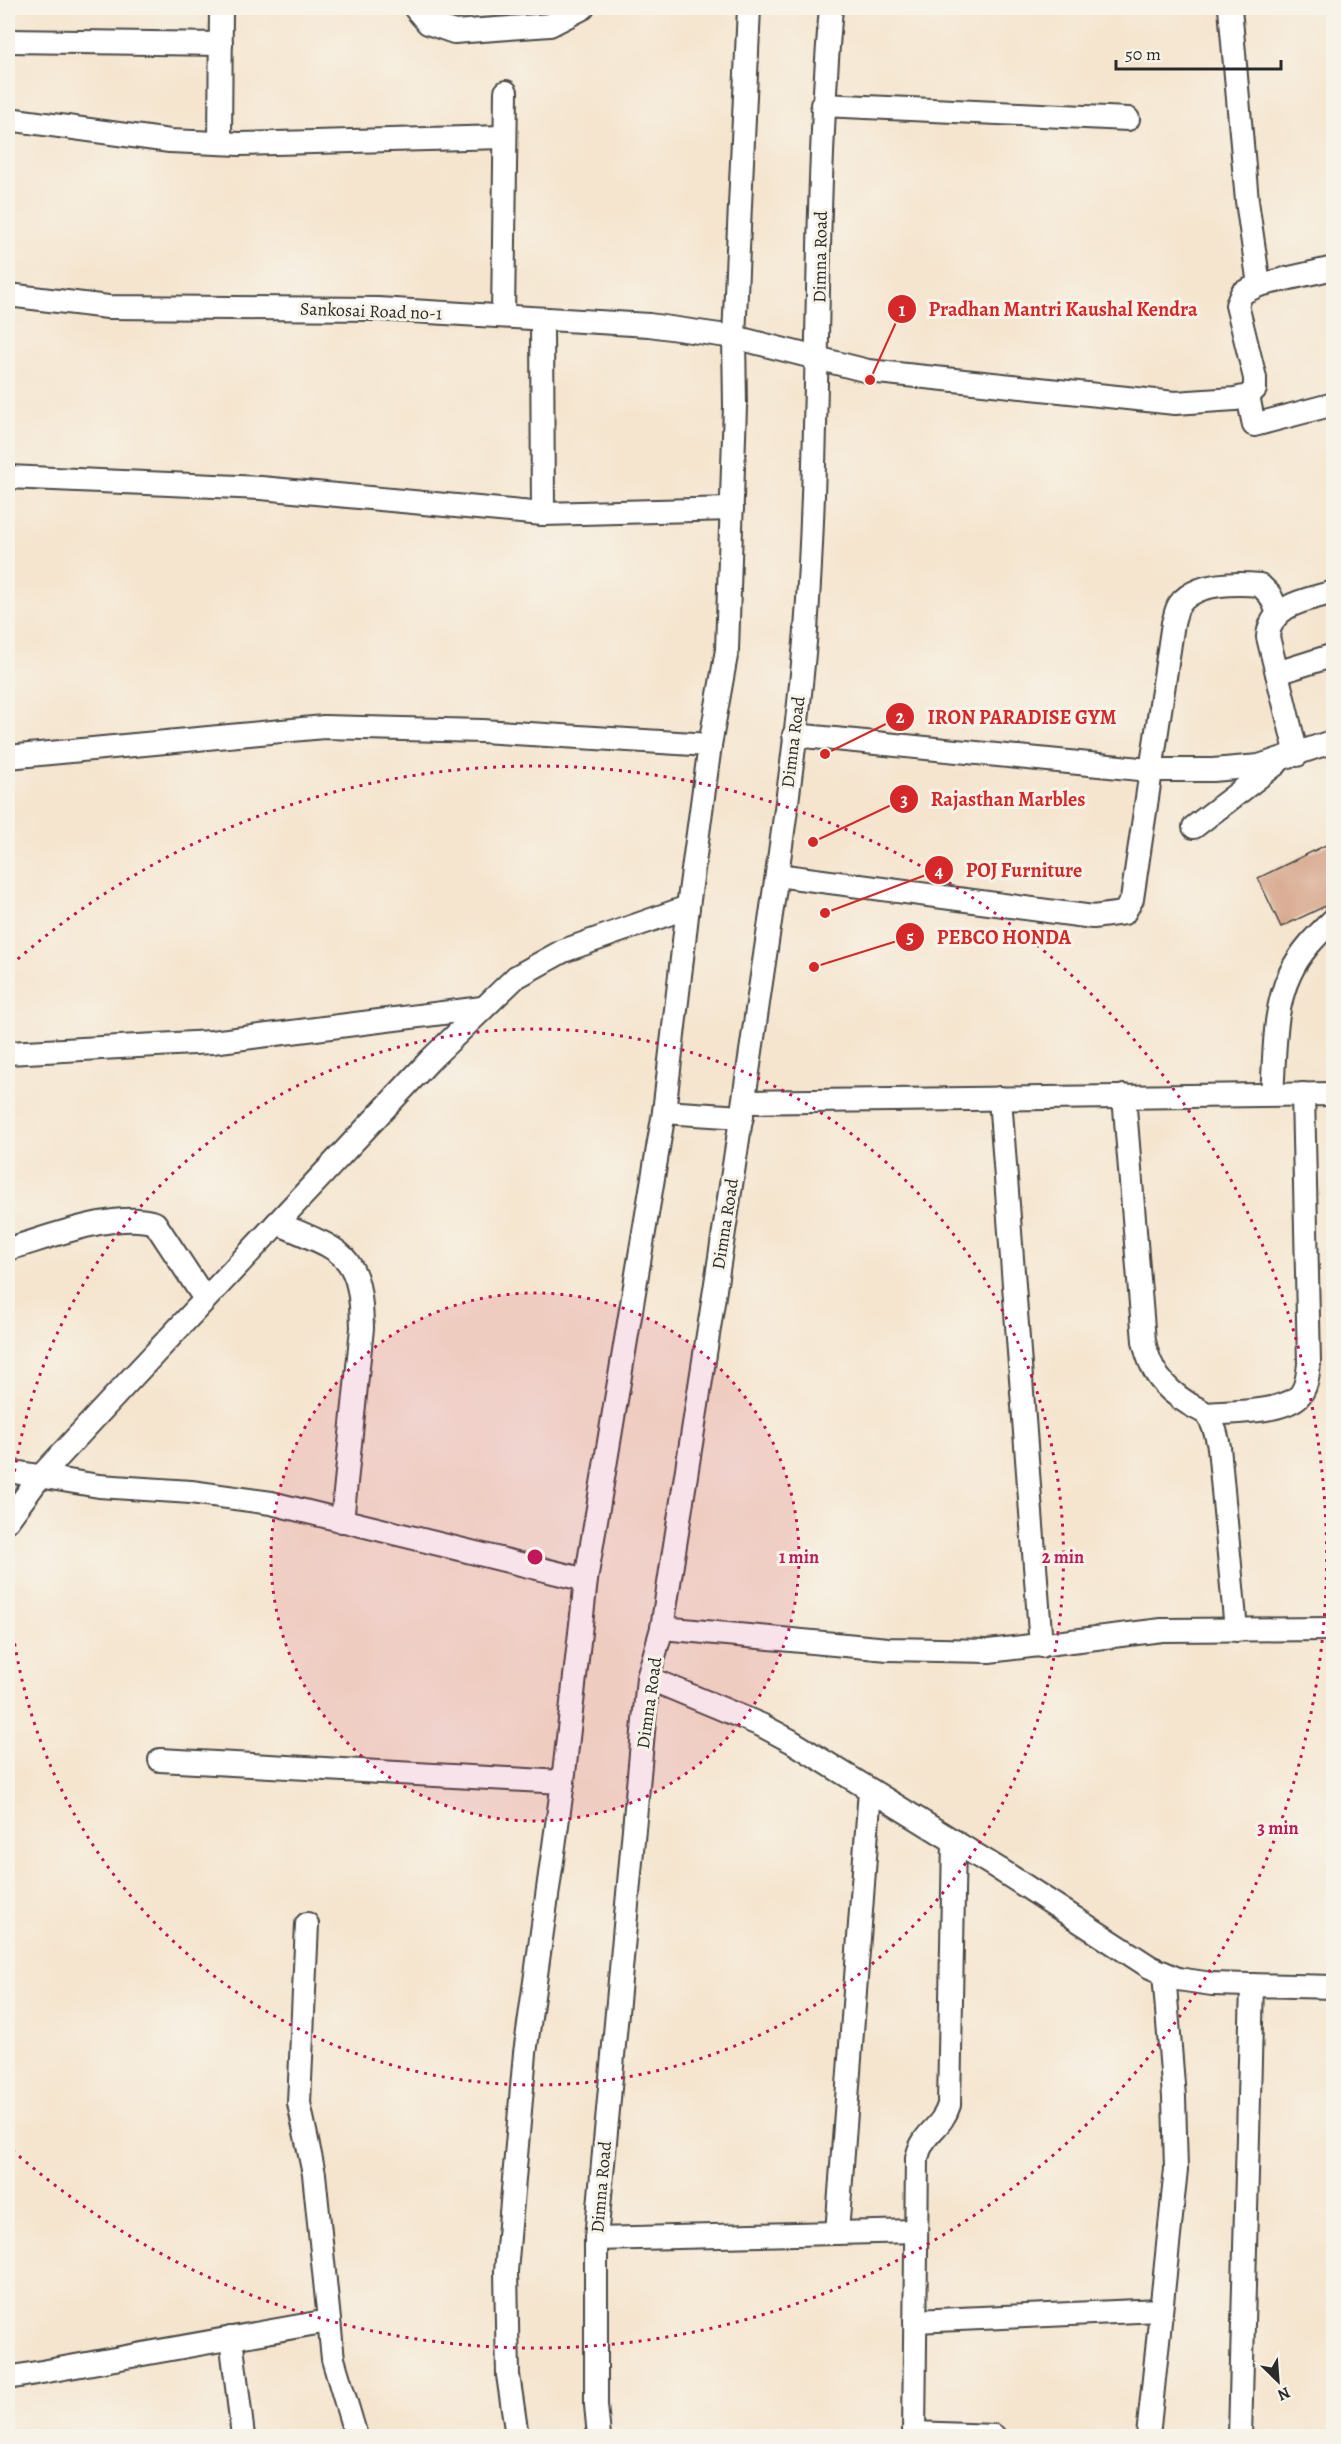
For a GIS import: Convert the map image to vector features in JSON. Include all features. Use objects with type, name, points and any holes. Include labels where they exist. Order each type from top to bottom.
[{"type":"street","points":[[220,143],[221,8]]},
{"type":"street","points":[[415,8],[428,23],[454,32],[550,24],[583,8]]},
{"type":"street","points":[[517,2436],[508,2375],[506,2271],[525,2053],[564,1782],[586,1580],[664,1112],[710,745],[727,650],[732,509],[734,337],[749,8]]},
{"type":"street","name":"Dimna Road","points":[[599,2436],[596,2405],[596,2239],[648,1678],[662,1628],[743,1109],[777,875],[806,630],[818,360],[822,105],[831,8]]},
{"type":"street","points":[[1230,8],[1247,201],[1259,285]]},
{"type":"street","points":[[8,41],[221,44]]},
{"type":"street","points":[[503,316],[506,92]]},
{"type":"street","points":[[822,105],[1128,119]]},
{"type":"street","points":[[8,119],[171,141],[220,143],[356,143],[504,137]]},
{"type":"street","points":[[1334,268],[1259,285],[1242,293],[1237,305],[1255,378],[1255,389],[1248,396],[1254,425],[1334,404]]},
{"type":"street","name":"Sankosai Road no-1","points":[[8,294],[108,307],[378,309],[649,325],[734,337],[868,371],[1174,403],[1248,396]]},
{"type":"street","points":[[542,320],[543,514]]},
{"type":"street","points":[[8,477],[261,488],[543,514],[732,509]]},
{"type":"street","points":[[777,875],[1093,918],[1124,913],[1132,899],[1173,623],[1179,604],[1194,594],[1213,586],[1260,585],[1270,595],[1278,612]]},
{"type":"street","points":[[1289,758],[1277,673],[1268,638],[1268,624],[1278,612],[1334,592]]},
{"type":"street","points":[[1277,673],[1334,655]]},
{"type":"street","points":[[8,757],[324,727],[482,731],[710,745]]},
{"type":"street","points":[[794,735],[1150,770],[1239,769],[1289,758],[1334,741]]},
{"type":"street","points":[[1194,827],[1289,758]]},
{"type":"street","points":[[8,1520],[39,1478],[205,1299],[482,1008],[516,977],[563,951],[688,907]]},
{"type":"street","points":[[1272,1094],[1280,1003],[1289,975],[1304,950],[1334,919]]},
{"type":"street","points":[[8,1053],[212,1042],[482,1008]]},
{"type":"street","points":[[1207,1414],[1283,1405],[1299,1396],[1307,1381],[1310,1363],[1304,1094]]},
{"type":"street","points":[[664,1112],[1000,1098],[1334,1094]]},
{"type":"street","points":[[1124,1096],[1144,1341],[1148,1362],[1156,1376],[1172,1393],[1207,1414],[1215,1428],[1219,1447],[1236,1630]]},
{"type":"street","points":[[1000,1098],[1041,1646]]},
{"type":"street","points":[[8,1249],[106,1222],[140,1218],[155,1223],[205,1299]]},
{"type":"street","points":[[277,1223],[345,1256],[356,1276],[362,1301],[362,1328],[342,1521]]},
{"type":"street","points":[[8,1471],[39,1478],[203,1493],[271,1503],[586,1580]]},
{"type":"street","points":[[662,1628],[888,1649],[989,1650],[1041,1646],[1162,1630],[1334,1629]]},
{"type":"street","points":[[648,1678],[761,1725],[954,1841],[1117,1948],[1164,1973],[1178,1979],[1212,1984],[1334,1987]]},
{"type":"street","points":[[160,1760],[564,1782]]},
{"type":"street","points":[[837,2233],[870,1790]]},
{"type":"street","points":[[954,1841],[949,2105],[944,2120],[921,2141],[917,2158],[914,2435],[994,2436]]},
{"type":"street","points":[[307,1924],[299,2103],[314,2174],[333,2359],[356,2436]]},
{"type":"street","points":[[1148,2436],[1176,2169],[1174,2097],[1164,1973]]},
{"type":"street","points":[[1240,2436],[1252,1985]]},
{"type":"street","points":[[596,2239],[916,2231]]},
{"type":"street","points":[[915,2321],[1160,2310]]},
{"type":"street","points":[[8,2378],[328,2321]]},
{"type":"street","points":[[231,2338],[243,2436]]},
{"type":"building","points":[[1328,844],[1334,856],[1334,902],[1281,927],[1258,878]]},
{"type":"place","name":"Pradhan Mantri Kaushal Kendra","points":[[870,380]]},
{"type":"place","name":"IRON PARADISE GYM","points":[[825,754]]},
{"type":"place","name":"Rajasthan Marbles","points":[[813,842]]},
{"type":"place","name":"POJ Furniture","points":[[825,913]]},
{"type":"place","name":"PEBCO HONDA","points":[[814,967]]}]
